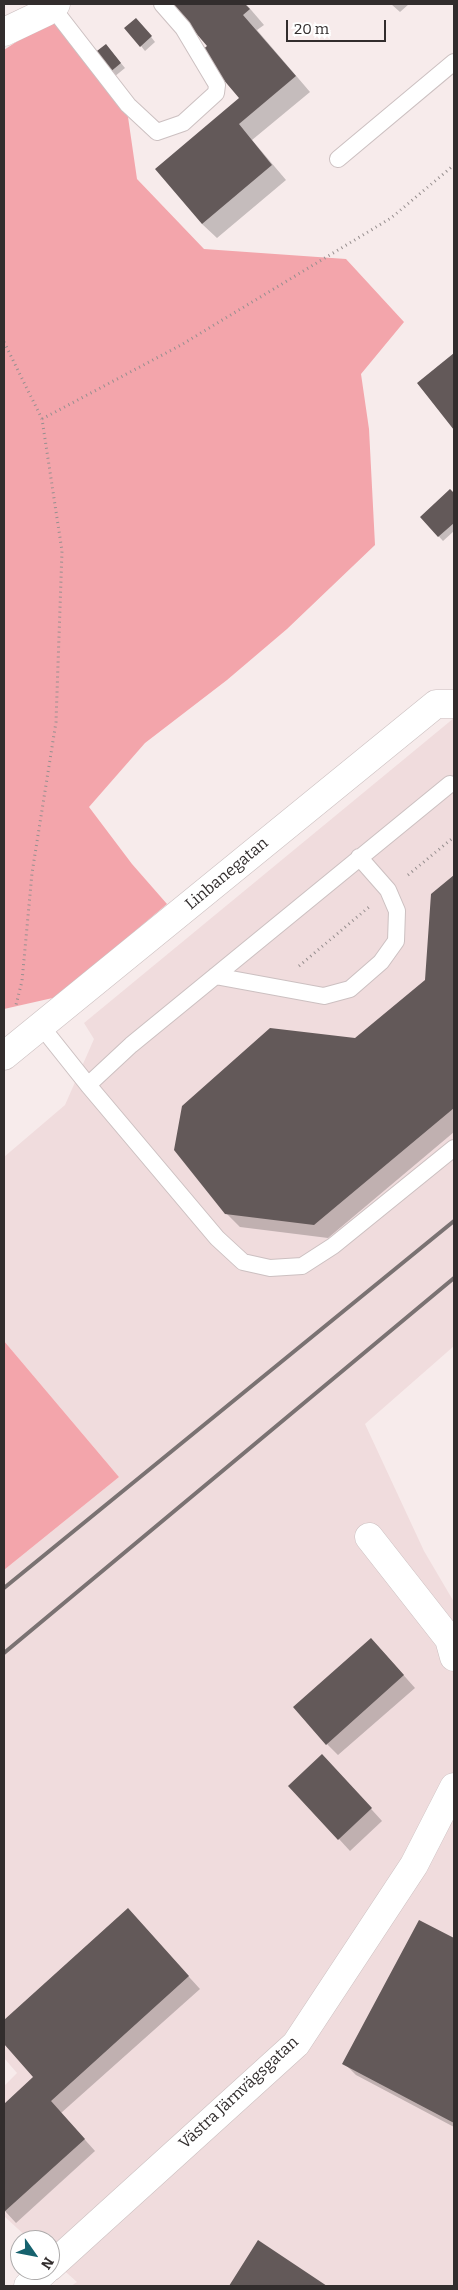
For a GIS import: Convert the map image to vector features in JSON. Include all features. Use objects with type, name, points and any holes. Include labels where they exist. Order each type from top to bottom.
[{"type":"street","points":[[4,32],[54,5]]},
{"type":"street","name":"Linbanegatan","points":[[4,1056],[448,699]]},
{"type":"street","points":[[370,1537],[449,1639],[454,1657]]},
{"type":"street","name":"Västra Järnvägsgatan","points":[[60,2257],[296,2044],[414,1865],[454,1787]]},
{"type":"lane","points":[[54,5],[128,105],[157,132],[183,123],[216,93],[217,85],[183,28],[162,4]]},
{"type":"lane","points":[[338,159],[454,62]]},
{"type":"lane","points":[[88,1085],[131,1045],[450,784]]},
{"type":"lane","points":[[215,976],[324,996],[350,989],[381,962],[396,941],[397,910],[388,890],[359,857]]},
{"type":"lane","points":[[41,1026],[88,1085],[217,1238],[243,1262],[270,1268],[302,1266],[333,1246],[454,1148]]},
{"type":"path","points":[[42,419],[180,345],[391,218],[454,165]]},
{"type":"path","points":[[4,342],[42,419],[62,551],[56,722],[32,873],[22,982],[14,1010]]},
{"type":"path","points":[[275,987],[388,890],[454,837]]},
{"type":"shaded area","points":[[57,15],[128,117],[137,179],[204,249],[346,259],[404,322],[361,374],[369,429],[375,545],[287,629],[227,680],[145,743],[89,807],[132,864],[167,904],[57,997],[4,1009],[4,50]]},
{"type":"shaded area","points":[[454,718],[454,1346],[365,1424],[424,1551],[454,1602],[454,2286],[71,2286],[77,2282],[60,2267],[60,2230],[19,2230],[4,2216],[4,2086],[17,2073],[4,2058],[4,1570],[119,1477],[4,1341],[4,1157],[65,1105],[94,1039],[84,1023]]},
{"type":"shaded area","points":[[4,1341],[119,1477],[4,1570]]},
{"type":"building","points":[[171,4],[245,4],[250,9],[243,15],[296,76],[239,124],[272,165],[202,224],[155,169],[239,98],[200,52],[207,46]]},
{"type":"building","points":[[136,18],[152,36],[140,47],[124,28]]},
{"type":"building","points":[[106,44],[121,63],[109,73],[93,54]]},
{"type":"building","points":[[454,353],[454,430],[417,383]]},
{"type":"building","points":[[450,489],[454,493],[454,523],[438,537],[420,517]]},
{"type":"building","points":[[454,875],[454,1108],[314,1225],[225,1214],[174,1150],[182,1106],[270,1028],[355,1038],[425,980],[431,894]]},
{"type":"building","points":[[371,1638],[404,1675],[326,1745],[293,1707]]},
{"type":"building","points":[[322,1754],[372,1808],[338,1840],[288,1786]]},
{"type":"building","points":[[128,1908],[189,1976],[51,2101],[85,2139],[4,2212],[4,2104],[33,2077],[4,2044],[4,2020]]},
{"type":"building","points":[[419,1920],[454,1938],[454,2123],[342,2064]]},
{"type":"building","points":[[258,2240],[327,2286],[229,2286]]},
{"type":"railway","points":[[4,1588],[454,1221]]},
{"type":"railway","points":[[4,1653],[454,1278]]}]
